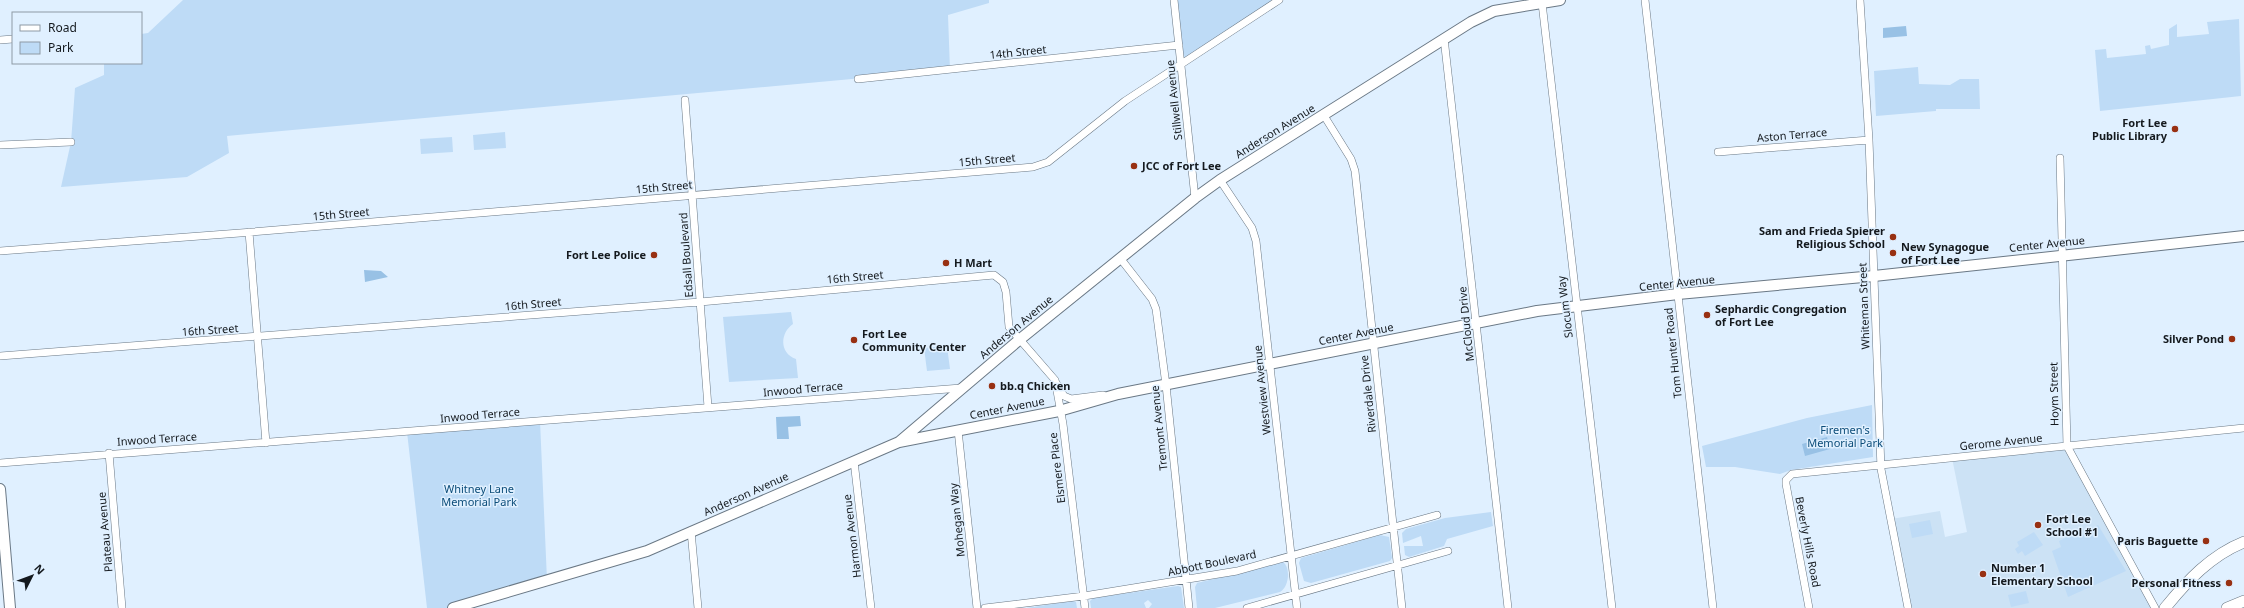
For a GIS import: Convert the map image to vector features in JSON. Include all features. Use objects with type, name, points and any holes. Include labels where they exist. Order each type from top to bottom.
[{"type":"main road","name":"Anderson Avenue","points":[[453,608],[647,551],[854,460],[899,442],[1019,340],[1195,198],[1220,180],[1471,22],[1494,12],[1560,0]]},
{"type":"main road","name":"Center Avenue","points":[[899,442],[1059,411],[1118,394],[1537,310],[1576,307],[1678,294],[1874,276],[2244,236]]},
{"type":"main road","points":[[0,490],[3,568],[10,608]]},
{"type":"main road","points":[[2165,608],[2199,570],[2220,554],[2244,542]]},
{"type":"main road","points":[[2175,608],[2176,594]]},
{"type":"main road","points":[[2227,608],[2244,601]]},
{"type":"street","name":"Stillwell Avenue","points":[[1174,0],[1195,198]]},
{"type":"street","name":"15th Street","points":[[0,250],[249,232],[1033,167],[1048,162],[1125,100],[1279,0]]},
{"type":"street","name":"Tom Hunter Road","points":[[1645,0],[1713,608]]},
{"type":"street","name":"Whiteman Street","points":[[1860,0],[1869,140],[1881,465],[1908,608]]},
{"type":"street","name":"Slocum Way","points":[[1542,3],[1612,608]]},
{"type":"street","name":"McCloud Drive","points":[[1444,38],[1508,608]]},
{"type":"street","points":[[0,40],[12,39]]},
{"type":"street","name":"14th Street","points":[[858,79],[1179,46]]},
{"type":"street","name":"Edsall Boulevard","points":[[685,100],[708,407]]},
{"type":"street","name":"Riverdale Drive","points":[[1323,114],[1351,159],[1355,171],[1402,608]]},
{"type":"street","name":"Aston Terrace","points":[[1718,152],[1869,140]]},
{"type":"street","points":[[0,146],[70,142]]},
{"type":"street","name":"Hoym Street","points":[[2060,158],[2061,255],[2068,446],[2155,608]]},
{"type":"street","name":"Westview Avenue","points":[[1220,180],[1252,228],[1256,241],[1297,608]]},
{"type":"street","points":[[249,232],[266,442]]},
{"type":"street","name":"Tremont Avenue","points":[[1120,258],[1152,299],[1156,309],[1166,385],[1189,608]]},
{"type":"street","name":"16th Street","points":[[0,356],[258,338],[700,302],[994,275],[1002,282],[1006,292],[1009,327],[1019,340]]},
{"type":"street","points":[[1019,340],[1055,380]]},
{"type":"street","name":"Center Avenue","points":[[1055,380],[1064,396],[1071,399],[1118,394]]},
{"type":"street","name":"Elsmere Place","points":[[1055,380],[1059,411],[1063,424],[1085,608]]},
{"type":"street","name":"Inwood Terrace","points":[[0,463],[109,453],[961,388]]},
{"type":"street","name":"Gerome Avenue","points":[[1786,480],[1792,474],[2244,428]]},
{"type":"street","name":"Mohegan Way","points":[[958,430],[977,608]]},
{"type":"street","name":"Plateau Avenue","points":[[109,453],[122,608]]},
{"type":"street","name":"Harmon Avenue","points":[[854,460],[871,608]]},
{"type":"street","name":"Beverly Hills Road","points":[[1786,480],[1809,608]]},
{"type":"street","name":"Abbott Boulevard","points":[[985,608],[1084,596],[1237,571],[1438,515]]},
{"type":"street","points":[[691,531],[698,608]]},
{"type":"street","points":[[1247,608],[1448,551]]},
{"type":"shaded area","points":[[1906,26],[1907,36],[1883,38],[1883,28]]},
{"type":"shaded area","points":[[364,270],[381,271],[388,277],[365,282]]},
{"type":"shaded area","points":[[800,416],[801,426],[788,427],[789,439],[777,439],[776,417]]},
{"type":"shaded area","points":[[1827,437],[1830,449],[1805,456],[1802,444]]},
{"type":"shaded area","name":"Fort Lee School #1","points":[[2067,446],[2155,608],[1908,608],[1891,519],[1940,511],[1945,537],[1967,532],[1952,458]]},
{"type":"green space","points":[[183,0],[989,0],[989,3],[948,15],[950,70],[227,136],[229,153],[187,177],[61,187],[71,142],[75,88],[104,75],[104,64],[142,64],[142,34],[148,33]]},
{"type":"green space","points":[[1174,0],[1279,0],[1181,63]]},
{"type":"green space","points":[[2239,19],[2241,96],[2100,111],[2095,50],[2106,49],[2107,58],[2146,54],[2145,46],[2150,45],[2151,49],[2169,45],[2169,29],[2177,24],[2177,37],[2209,34],[2207,22]]},
{"type":"green space","points":[[1918,67],[1919,84],[1950,85],[1960,79],[1979,79],[1980,109],[1936,109],[1936,111],[1876,116],[1874,71]]},
{"type":"green space","points":[[505,132],[506,148],[474,150],[473,135]]},
{"type":"green space","points":[[452,137],[453,152],[421,154],[420,139]]},
{"type":"green space","points":[[791,312],[793,324],[786,332],[783,343],[784,348],[790,356],[796,359],[798,378],[729,382],[723,317]]},
{"type":"green space","points":[[947,346],[950,369],[927,371],[924,348]]},
{"type":"green space","name":"Firemen's Memorial Park","points":[[1872,405],[1873,457],[1791,470],[1780,474],[1735,467],[1706,467],[1702,446],[1807,418]]},
{"type":"green space","name":"Whitney Lane Memorial Park","points":[[540,421],[547,580],[453,608],[427,608],[407,432]]},
{"type":"green space","points":[[1491,512],[1493,526],[1447,539],[1444,546],[1409,557],[1405,555],[1404,546],[1423,546],[1421,536],[1403,543],[1402,533],[1406,529],[1445,518]]},
{"type":"green space","points":[[1930,520],[1933,534],[1912,538],[1909,524]]},
{"type":"green space","points":[[2098,525],[2126,571],[2068,597],[2052,551],[2061,547],[2059,541],[2078,531],[2080,535]]},
{"type":"green space","points":[[2034,532],[2043,545],[2025,556],[2022,551],[2018,554],[2015,549],[2019,546],[2017,542]]},
{"type":"green space","points":[[1380,535],[1389,537],[1392,558],[1390,561],[1311,583],[1304,581],[1299,563],[1301,558]]},
{"type":"green space","points":[[1283,562],[1286,565],[1288,577],[1283,590],[1280,592],[1215,608],[1197,608],[1195,587],[1197,583]]},
{"type":"green space","points":[[1178,586],[1181,587],[1184,608],[1149,608],[1152,604],[1148,600],[1144,603],[1146,608],[1091,608],[1090,601],[1093,598]]},
{"type":"green space","points":[[2026,591],[2029,603],[2011,607],[2008,595]]},
{"type":"green space","points":[[1072,601],[1076,602],[1077,608],[1026,608]]},
{"type":"place","name":"Fort Lee Public Library","points":[[2175,129]]},
{"type":"place","name":"JCC of Fort Lee","points":[[1134,166]]},
{"type":"place","name":"Sam and Frieda Spierer Religious School","points":[[1893,237]]},
{"type":"place","name":"New Synagogue of Fort Lee","points":[[1893,253]]},
{"type":"place","name":"Fort Lee Police","points":[[654,255]]},
{"type":"place","name":"H Mart","points":[[946,263]]},
{"type":"place","name":"Sephardic Congregation of Fort Lee","points":[[1707,315]]},
{"type":"place","name":"Silver Pond","points":[[2232,339]]},
{"type":"place","name":"Fort Lee Community Center","points":[[854,340]]},
{"type":"place","name":"bb.q Chicken","points":[[992,386]]},
{"type":"place","name":"Fort Lee School #1","points":[[2038,525]]},
{"type":"place","name":"Paris Baguette","points":[[2206,541]]},
{"type":"place","name":"Number 1 Elementary School","points":[[1983,574]]},
{"type":"place","name":"Personal Fitness","points":[[2229,583]]}]
